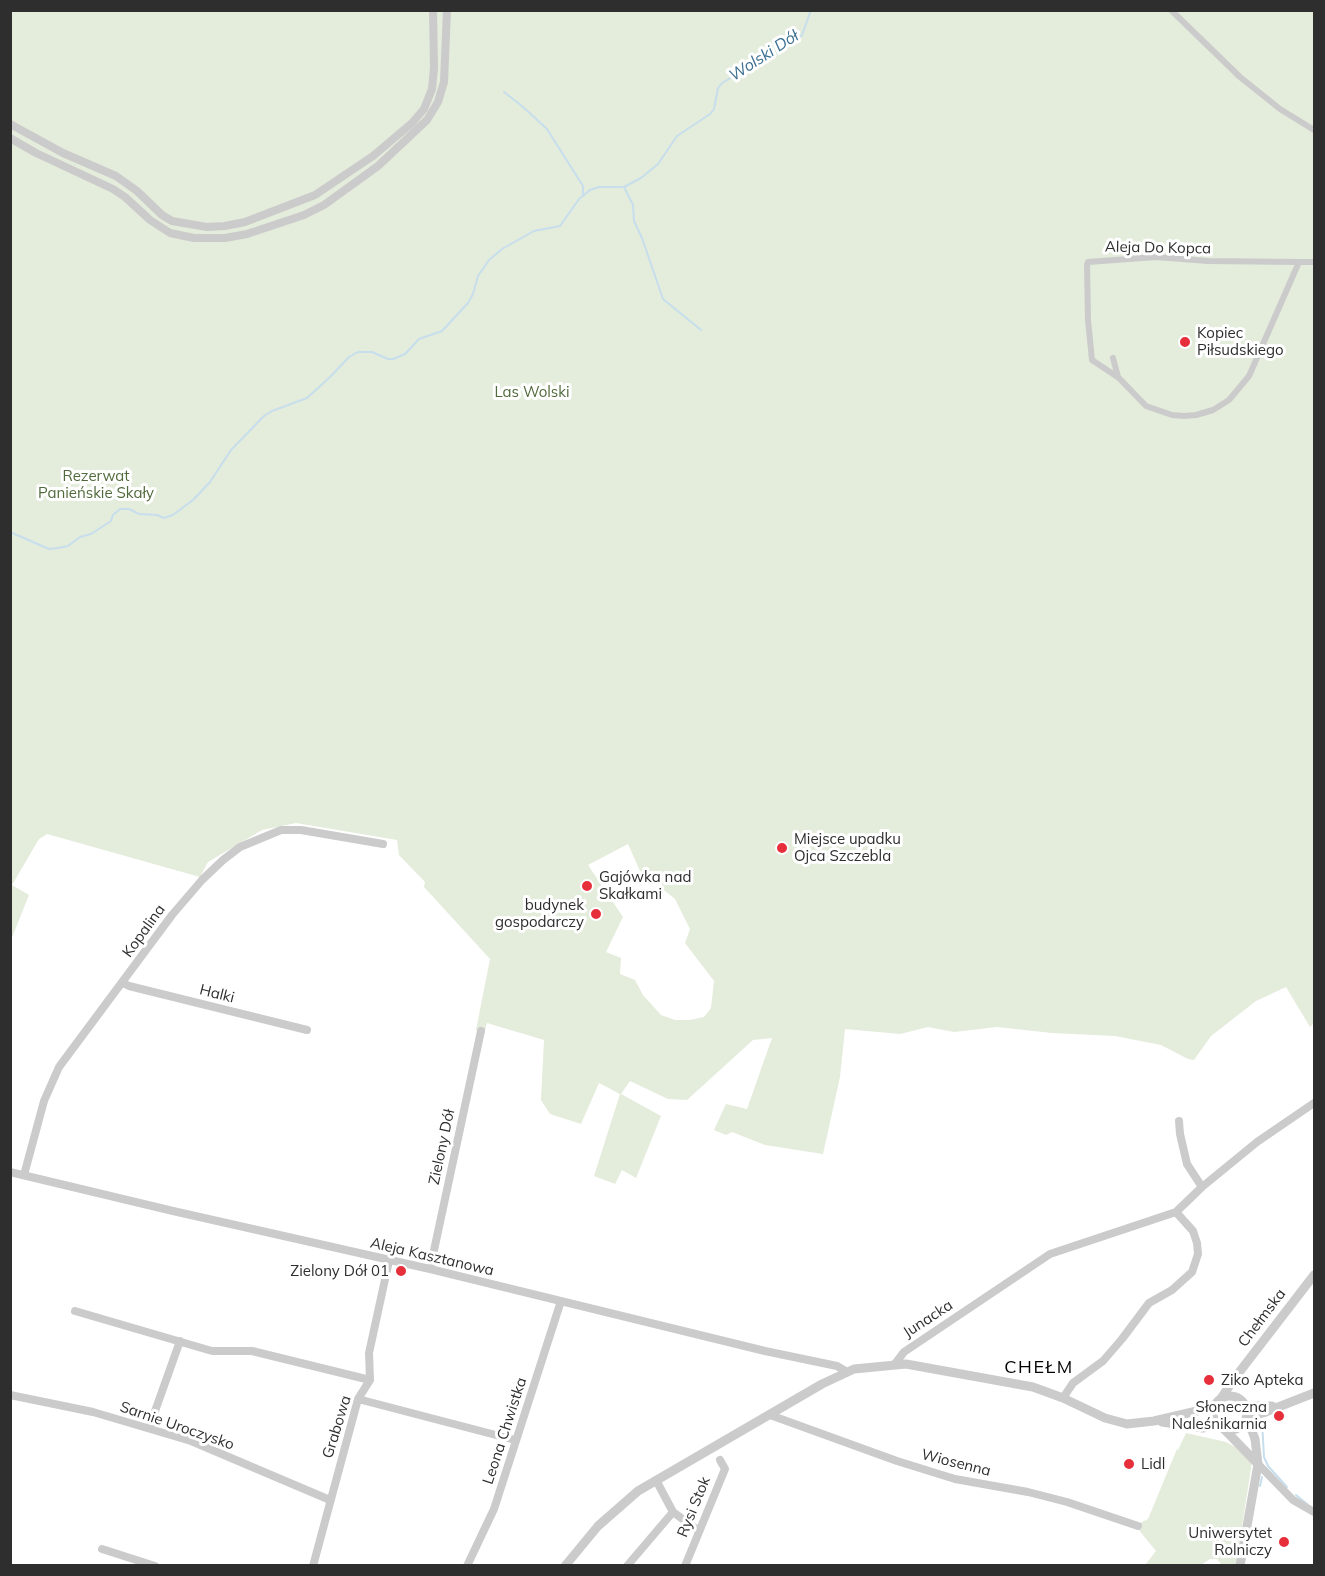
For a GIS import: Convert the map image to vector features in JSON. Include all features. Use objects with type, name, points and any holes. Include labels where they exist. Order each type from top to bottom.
[{"type":"street","points":[[10,124],[63,153],[116,176],[172,221],[207,226],[225,226],[245,222],[315,195],[373,156],[412,123],[424,109],[432,89],[435,68],[433,10]]},
{"type":"street","points":[[10,138],[36,153],[113,189],[150,220],[170,233],[194,238],[225,238],[248,234],[304,215],[324,205],[378,166],[427,120],[438,102],[444,82],[447,10]]},
{"type":"street","points":[[1171,10],[1240,77],[1280,109],[1314,130]]},
{"type":"street","name":"Aleja Do Kopca","points":[[1119,378],[1092,360],[1089,347],[1086,265],[1092,260],[1156,257],[1208,261],[1314,262]]},
{"type":"street","points":[[1113,358],[1119,378],[1146,406],[1172,415],[1196,415],[1213,410],[1239,390],[1249,376],[1299,261]]},
{"type":"street","name":"Kopalina","points":[[24,1175],[44,1101],[54,1076],[69,1052],[172,915],[202,880],[240,847],[281,830],[383,844]]},
{"type":"street","name":"Halki","points":[[123,983],[129,987],[307,1030]]},
{"type":"street","name":"Zielony Dół","points":[[430,1269],[481,1031]]},
{"type":"street","name":"Junacka","points":[[895,1364],[904,1352],[1050,1254],[1176,1212],[1202,1187],[1264,1137],[1314,1103]]},
{"type":"street","points":[[1179,1121],[1187,1164],[1202,1187]]},
{"type":"street","name":"Aleja Kasztanowa","points":[[10,1172],[430,1269],[765,1351],[837,1366],[847,1372]]},
{"type":"street","points":[[1064,1398],[1073,1383],[1103,1361],[1116,1347],[1149,1303],[1172,1290],[1192,1272],[1198,1254],[1197,1243],[1193,1231],[1176,1212]]},
{"type":"street","points":[[75,1311],[212,1350],[252,1352],[370,1380],[369,1353],[390,1261]]},
{"type":"street","name":"Chełmska","points":[[1218,1402],[1314,1275]]},
{"type":"street","name":"Leona Chwistka","points":[[467,1566],[494,1509],[561,1301]]},
{"type":"street","points":[[149,1428],[180,1341]]},
{"type":"street","points":[[565,1566],[612,1512],[631,1496],[822,1384],[864,1367],[895,1364],[920,1365],[1033,1387],[1064,1398],[1097,1415],[1132,1424],[1197,1411],[1232,1397],[1243,1403],[1261,1407],[1281,1405]]},
{"type":"street","points":[[1234,1379],[1234,1393],[1243,1403],[1255,1440],[1258,1464],[1240,1566]]},
{"type":"street","name":"Grabowa","points":[[313,1566],[358,1399],[370,1380]]},
{"type":"street","points":[[1154,1421],[1203,1428],[1237,1427],[1247,1418],[1314,1393]]},
{"type":"street","name":"Sarnie Uroczysko","points":[[10,1395],[93,1412],[191,1441],[330,1500]]},
{"type":"street","points":[[358,1399],[515,1440]]},
{"type":"street","points":[[1218,1402],[1213,1416],[1220,1427],[1293,1500],[1314,1512]]},
{"type":"street","name":"Wiosenna","points":[[770,1415],[897,1461],[955,1479],[1028,1492],[1067,1502],[1138,1526]]},
{"type":"street","name":"Rysi Stok","points":[[685,1566],[725,1469],[720,1460]]},
{"type":"street","points":[[656,1480],[673,1512],[699,1531]]},
{"type":"street","points":[[627,1566],[673,1512]]},
{"type":"street","points":[[102,1549],[155,1566]]},
{"type":"green space","name":"Las Wolski","points":[[11,11],[1314,11],[1314,1023],[1310,1027],[1286,987],[1256,1001],[1211,1036],[1194,1060],[1161,1045],[1115,1036],[997,1027],[954,1032],[928,1027],[900,1034],[845,1029],[840,1077],[823,1154],[765,1145],[732,1132],[726,1135],[714,1130],[726,1104],[747,1109],[772,1038],[753,1040],[687,1100],[668,1099],[630,1081],[621,1094],[661,1116],[636,1178],[622,1170],[615,1184],[594,1176],[620,1094],[599,1083],[581,1124],[550,1114],[541,1100],[544,1040],[487,1023],[484,1035],[476,1030],[490,959],[424,887],[425,882],[399,855],[397,840],[296,823],[262,830],[208,862],[200,877],[47,834],[39,839],[12,885],[29,895],[11,940]],"holes":[[[628,844],[640,871],[675,899],[690,929],[685,943],[714,981],[711,1008],[704,1017],[675,1020],[661,1015],[643,995],[635,980],[620,974],[621,958],[606,952],[623,917],[588,865]]]},
{"type":"green space","points":[[1186,1433],[1226,1442],[1237,1448],[1252,1462],[1236,1565],[1222,1565],[1217,1559],[1210,1559],[1201,1565],[1145,1565],[1156,1551],[1138,1529],[1140,1523],[1148,1519]]},
{"type":"waterway","name":"Wolski Dół","points":[[10,532],[49,549],[68,546],[80,537],[91,534],[111,521],[113,515],[120,509],[129,509],[139,514],[157,515],[164,518],[173,515],[193,500],[210,482],[231,450],[264,416],[307,398],[349,357],[358,352],[372,352],[393,359],[405,354],[419,339],[442,331],[468,303],[478,276],[489,260],[502,249],[534,231],[560,226],[579,199],[590,190],[599,187],[624,187],[641,178],[658,164],[677,136],[710,114],[714,109],[718,88],[722,83],[795,42],[802,35],[811,10]]},
{"type":"waterway","points":[[504,92],[547,129],[583,186],[583,194]]},
{"type":"waterway","points":[[624,187],[633,205],[634,221],[663,299],[701,330]]},
{"type":"waterway","points":[[1262,1421],[1264,1457],[1268,1466],[1287,1487]]},
{"type":"waterway","points":[[1260,1486],[1262,1477]]},
{"type":"waterway","points":[[1296,1495],[1307,1504]]},
{"type":"place","name":"Kopiec Piłsudskiego","points":[[1185,342]]},
{"type":"place","name":"Miejsce upadku Ojca Szczebla","points":[[782,848]]},
{"type":"place","name":"Gajówka nad Skałkami","points":[[587,886]]},
{"type":"place","name":"budynek gospodarczy","points":[[596,914]]},
{"type":"place","name":"Zielony Dół 01","points":[[401,1271]]},
{"type":"place","name":"Ziko Apteka","points":[[1209,1380]]},
{"type":"place","name":"Słoneczna Naleśnikarnia","points":[[1279,1416]]},
{"type":"place","name":"Lidl","points":[[1129,1464]]},
{"type":"place","name":"Uniwersytet Rolniczy","points":[[1284,1542]]},
{"type":"district","name":"CHEŁM","points":[[1039,1368]]},
{"type":"park label","name":"Rezerwat Panieńskie Skały","points":[[96,484]]}]
